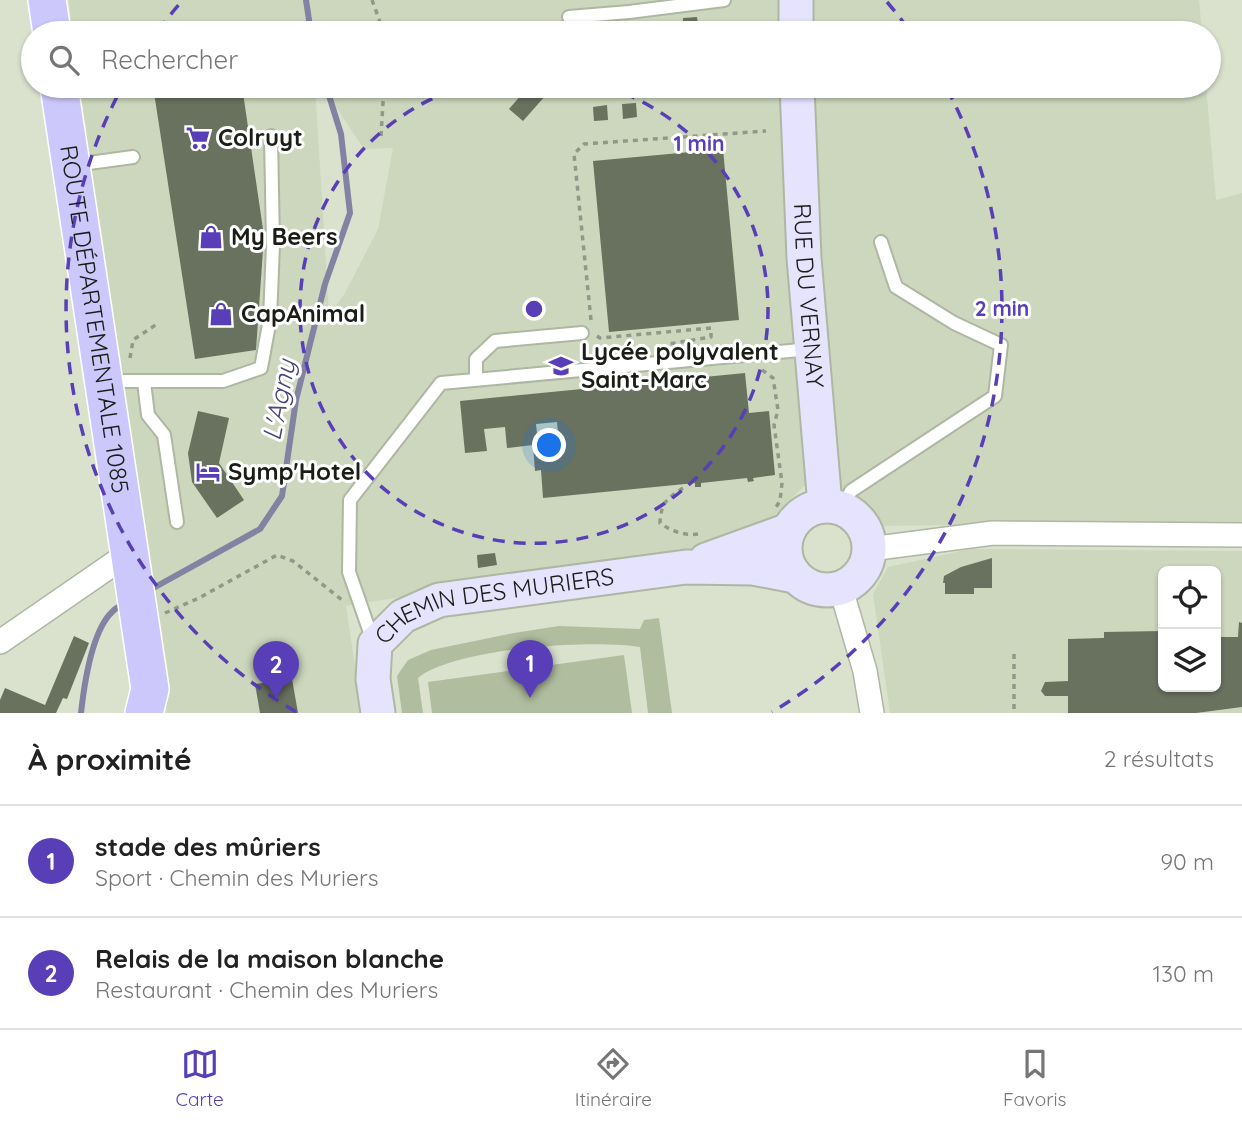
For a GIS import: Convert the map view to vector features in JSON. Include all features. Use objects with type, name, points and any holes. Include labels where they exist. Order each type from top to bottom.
[{"type":"main road","points":[[47,0],[50,21]]},
{"type":"main road","name":"ROUTE DÉPARTEMENTALE 1085","points":[[61,98],[71,166],[116,381],[130,562],[150,705]]},
{"type":"street","points":[[796,0],[796,21]]},
{"type":"street","name":"RUE DU VERNAY","points":[[797,98],[811,349],[833,507]]},
{"type":"street","points":[[833,507],[857,517],[867,532],[870,549],[868,562],[853,582],[841,589],[825,591],[808,586],[795,576],[787,562],[780,521],[798,517],[810,509],[833,507]]},
{"type":"street","name":"CHEMIN DES MURIERS","points":[[686,567],[780,521]]},
{"type":"street","points":[[870,549],[993,533],[1242,535]]},
{"type":"street","points":[[0,642],[130,562]]},
{"type":"street","name":"CHEMIN DES MURIERS","points":[[378,713],[373,679],[375,644],[403,616],[439,600],[686,567],[753,568],[795,576]]},
{"type":"street","points":[[841,589],[865,671],[872,713]]},
{"type":"lane","points":[[569,17],[724,0]]},
{"type":"lane","points":[[116,381],[223,381],[261,368],[270,319],[273,245],[271,136]]},
{"type":"lane","points":[[71,166],[132,157]]},
{"type":"lane","points":[[833,507],[851,491],[995,396],[1001,345],[954,323],[896,287],[881,242]]},
{"type":"lane","points":[[476,380],[476,359],[495,341],[582,333]]},
{"type":"lane","points":[[375,644],[349,572],[350,500],[440,383],[811,349]]},
{"type":"lane","points":[[144,382],[148,415],[164,435],[177,522]]},
{"type":"path","points":[[372,0],[380,21]]},
{"type":"path","points":[[382,136],[384,98]]},
{"type":"path","points":[[663,345],[711,337],[711,328],[600,338],[592,332],[574,154],[584,144],[766,131]]},
{"type":"path","points":[[116,381],[133,340],[157,324]]},
{"type":"path","points":[[621,337],[624,366]]},
{"type":"path","points":[[758,367],[773,378],[776,389],[778,410],[774,425],[782,483],[780,521]]},
{"type":"path","points":[[683,488],[668,499],[661,509],[660,523],[669,530],[691,535],[701,534]]},
{"type":"path","points":[[139,618],[199,598],[277,555],[293,561],[342,600],[359,599]]},
{"type":"path","points":[[1014,654],[1014,713]]},
{"type":"shaded area","points":[[69,0],[1199,0],[1201,21],[71,21]]},
{"type":"shaded area","points":[[79,98],[316,98],[329,314],[344,295],[378,229],[393,148],[364,149],[330,98],[1207,98],[1216,200],[1242,193],[1242,522],[870,526],[804,486],[767,523],[709,546],[346,606],[362,713],[167,713],[86,162]]},
{"type":"shaded area","points":[[970,549],[1242,551],[1242,713],[890,713],[873,594],[888,567]]},
{"type":"shaded area","points":[[659,618],[672,713],[648,713],[640,647],[590,644],[492,653],[436,668],[418,678],[423,713],[402,713],[397,676],[408,660],[431,650],[559,626],[640,629],[644,620]]},
{"type":"shaded area","points":[[624,655],[632,713],[432,713],[428,682]]},
{"type":"building","points":[[697,17],[698,21],[683,21],[683,18]]},
{"type":"building","points":[[155,98],[244,98],[264,236],[256,350],[195,359]]},
{"type":"building","points":[[519,98],[543,98],[523,121],[509,109]]},
{"type":"building","points":[[636,103],[637,117],[623,119],[622,104]]},
{"type":"building","points":[[607,105],[608,120],[594,121],[593,107]]},
{"type":"building","points":[[723,149],[739,320],[609,332],[593,161]]},
{"type":"building","points":[[745,373],[749,413],[769,411],[775,475],[753,478],[754,481],[748,482],[747,478],[701,483],[701,487],[695,487],[695,483],[543,498],[541,470],[535,471],[533,445],[507,448],[505,427],[484,429],[487,451],[465,453],[460,401]],"holes":[[[557,422],[559,442],[538,444],[536,424]]]},
{"type":"building","name":"Symp'Hotel","points":[[198,411],[229,418],[219,463],[244,500],[217,518],[192,482],[188,453]]},
{"type":"building","points":[[495,553],[497,565],[478,568],[477,555]]},
{"type":"building","points":[[992,558],[992,588],[974,588],[974,594],[945,594],[944,576],[961,567]]},
{"type":"building","points":[[1239,622],[1242,623],[1242,707],[1196,713],[1068,713],[1068,696],[1045,696],[1041,691],[1045,682],[1068,681],[1068,639],[1104,638],[1104,632],[1158,631],[1158,692],[1221,692],[1221,637],[1238,637]]},
{"type":"building","points":[[74,636],[89,643],[67,699],[63,698],[56,713],[0,713],[0,700],[5,688],[45,705]]},
{"type":"building","points":[[292,679],[298,713],[260,713],[255,684]]},
{"type":"waterway","name":"L'Agny","points":[[306,0],[309,21]]},
{"type":"waterway","name":"L'Agny","points":[[148,591],[260,529],[282,496],[296,400],[325,284],[350,213],[341,134],[330,98]]},
{"type":"waterway","name":"L'Agny","points":[[81,713],[90,660],[99,632],[113,611],[126,603]]},
{"type":"place","name":"Colruyt","points":[[198,138]]},
{"type":"place","name":"My Beers","points":[[211,237]]},
{"type":"place","name":"CapAnimal","points":[[221,314]]},
{"type":"place","name":"Lycée polyvalent Saint-Marc","points":[[561,366]]},
{"type":"place","name":"Symp'Hotel","points":[[208,472]]},
{"type":"place","name":"stade des mûriers","points":[[530,698]]},
{"type":"place","name":"Relais de la maison blanche","points":[[276,699]]}]
